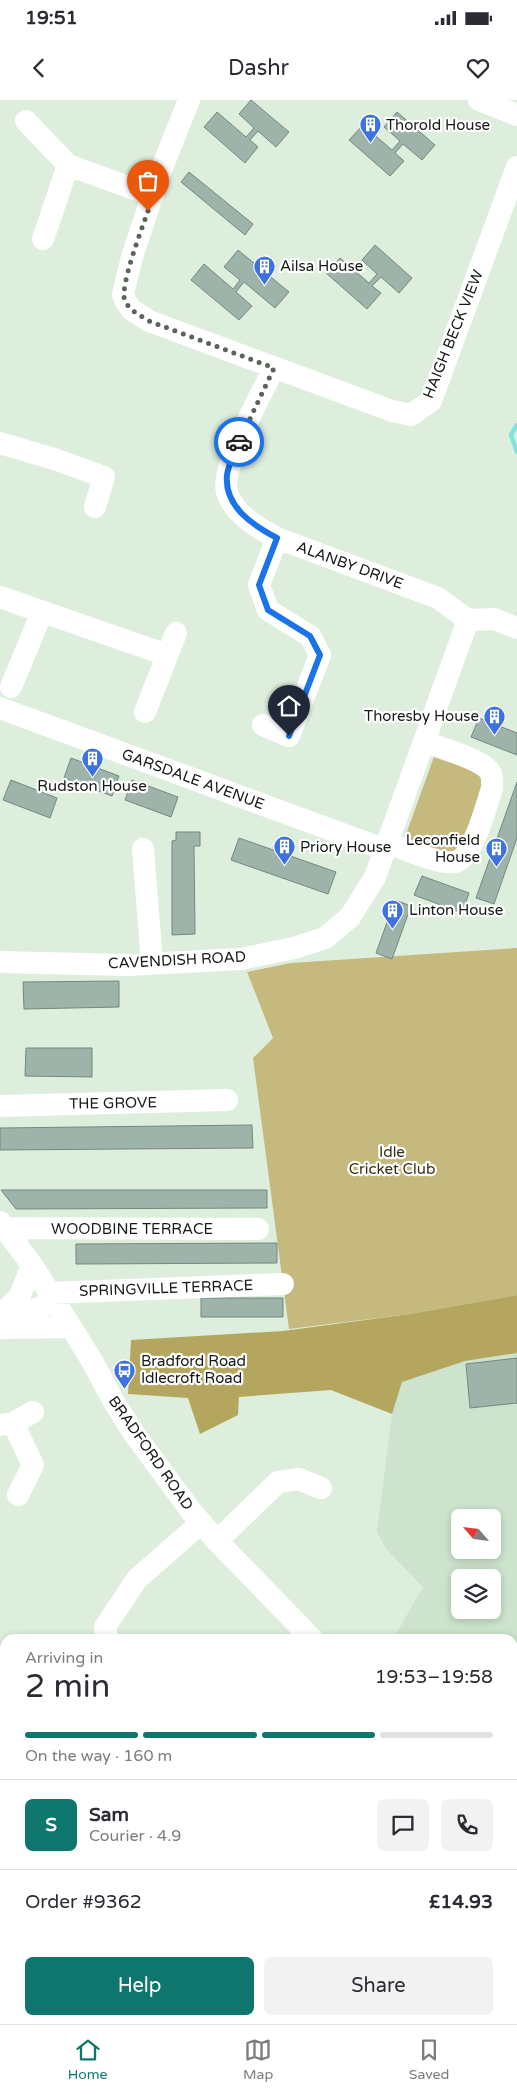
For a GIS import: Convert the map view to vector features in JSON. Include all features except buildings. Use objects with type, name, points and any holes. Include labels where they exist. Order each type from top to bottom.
[{"type":"street","points":[[189,100],[158,178],[132,257],[123,294],[132,310],[149,321],[274,368]]},
{"type":"street","points":[[479,100],[517,115]]},
{"type":"street","points":[[26,121],[68,165],[153,196]]},
{"type":"street","points":[[43,239],[68,165]]},
{"type":"street","name":"HAIGH BECK VIEW","points":[[274,368],[411,415],[430,400],[517,167]]},
{"type":"street","name":"ALANBY DRIVE","points":[[274,368],[236,448],[227,473],[227,492],[238,511],[260,529],[277,538],[438,598],[468,620]]},
{"type":"street","points":[[0,444],[54,459],[104,478],[94,507]]},
{"type":"street","points":[[263,725],[289,736],[320,655],[310,636],[268,610],[259,585],[277,538]]},
{"type":"street","points":[[0,597],[167,655]]},
{"type":"street","points":[[11,687],[42,612]]},
{"type":"street","points":[[468,620],[494,619],[517,628]]},
{"type":"street","name":"CAVENDISH ROAD","points":[[0,962],[128,965],[241,959],[294,948],[325,938],[350,917],[375,877],[468,620]]},
{"type":"street","points":[[145,712],[176,632]]},
{"type":"street","name":"GARSDALE AVENUE","points":[[0,708],[387,846]]},
{"type":"street","points":[[387,846],[441,861],[454,862],[463,859],[472,846],[492,788],[492,778],[489,770],[474,761],[424,742]]},
{"type":"street","points":[[143,849],[152,963]]},
{"type":"street","name":"THE GROVE","points":[[0,1106],[227,1100]]},
{"type":"street","name":"WOODBINE TERRACE","points":[[2,1225],[258,1229]]},
{"type":"street","name":"BRADFORD ROAD","points":[[2,1225],[32,1265],[135,1435],[201,1523],[307,1634]]},
{"type":"street","points":[[0,1315],[19,1298],[32,1265]]},
{"type":"street","name":"SPRINGVILLE TERRACE","points":[[0,1323],[52,1298],[283,1284]]},
{"type":"street","points":[[0,1328],[71,1327]]},
{"type":"street","points":[[18,1495],[33,1465],[6,1424],[33,1412]]},
{"type":"street","points":[[217,1541],[278,1482],[298,1480],[322,1488]]},
{"type":"street","points":[[106,1634],[104,1627],[137,1580],[201,1523]]},
{"type":"shaded area","points":[[517,1295],[517,1353],[465,1361],[402,1382],[392,1414],[331,1390],[239,1397],[238,1415],[200,1434],[188,1398],[128,1394],[131,1340],[283,1331],[410,1314]]},
{"type":"shaded area","points":[[517,1353],[517,1634],[396,1634],[423,1587],[386,1549],[377,1532],[392,1414],[402,1382],[465,1361]]},
{"type":"green space","points":[[435,754],[475,770],[485,780],[471,827],[455,852],[447,853],[404,840]]},
{"type":"green space","name":"Idle Cricket Club","points":[[517,948],[517,1295],[410,1314],[289,1329],[253,1058],[273,1038],[247,972],[291,963]]},
{"type":"waterway","points":[[517,425],[511,435],[517,452]]},
{"type":"way so far","points":[[148,211],[132,257],[123,294],[132,310],[149,321],[274,368],[239,442]]},
{"type":"place","name":"Thorold House","points":[[370,144]]},
{"type":"place","name":"Ailsa House","points":[[264,285]]},
{"type":"place","name":"Thoresby House","points":[[495,735]]},
{"type":"place","name":"Rudston House","points":[[92,777]]},
{"type":"place","name":"Priory House","points":[[284,866]]},
{"type":"place","name":"Leconfield House","points":[[496,868]]},
{"type":"place","name":"Linton House","points":[[393,929]]},
{"type":"place","name":"Bradford Road Idlecroft Road","points":[[125,1389]]},
{"type":"route","points":[[239,442],[227,473],[227,492],[238,511],[260,529],[277,538],[259,585],[268,610],[310,636],[320,655],[289,736]]}]
